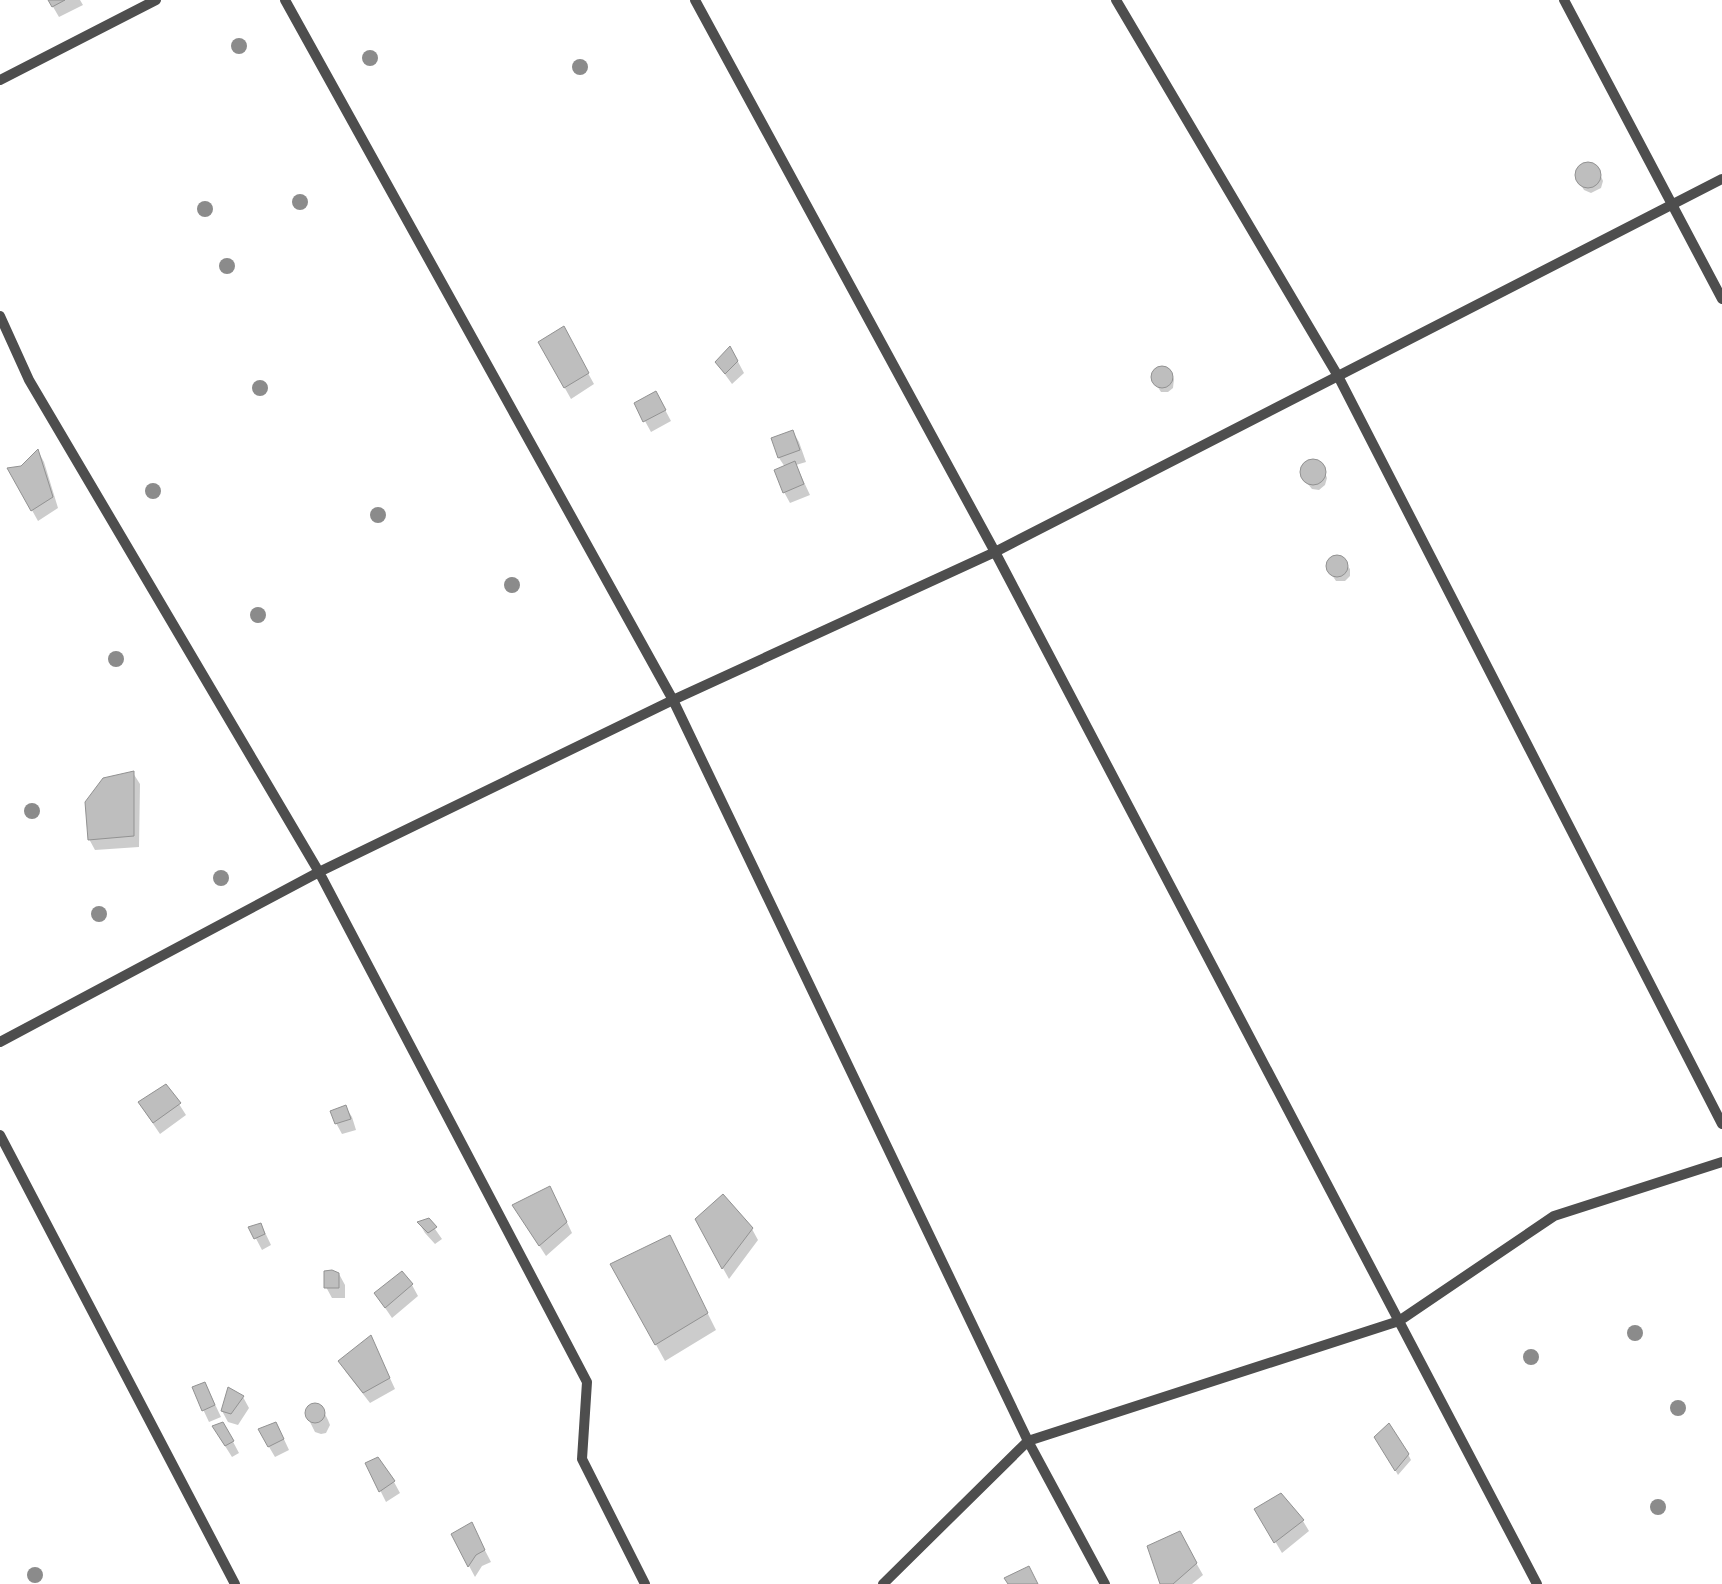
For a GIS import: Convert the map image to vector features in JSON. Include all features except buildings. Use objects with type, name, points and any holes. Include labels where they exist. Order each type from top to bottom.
[{"type":"street","points":[[0,80],[156,0]]},
{"type":"street","points":[[285,0],[673,700],[1028,1441],[1105,1584]]},
{"type":"street","points":[[695,0],[995,552],[1537,1584]]},
{"type":"street","points":[[1116,0],[1338,376],[1722,1124]]},
{"type":"street","points":[[1564,0],[1722,299]]},
{"type":"street","points":[[0,1042],[319,872],[673,700],[995,552],[1722,179]]},
{"type":"street","points":[[0,316],[29,380],[319,872],[587,1382],[582,1459],[645,1584]]},
{"type":"street","points":[[0,1135],[235,1584]]},
{"type":"street","points":[[883,1584],[1028,1441],[1399,1321],[1554,1216],[1722,1162]]}]
